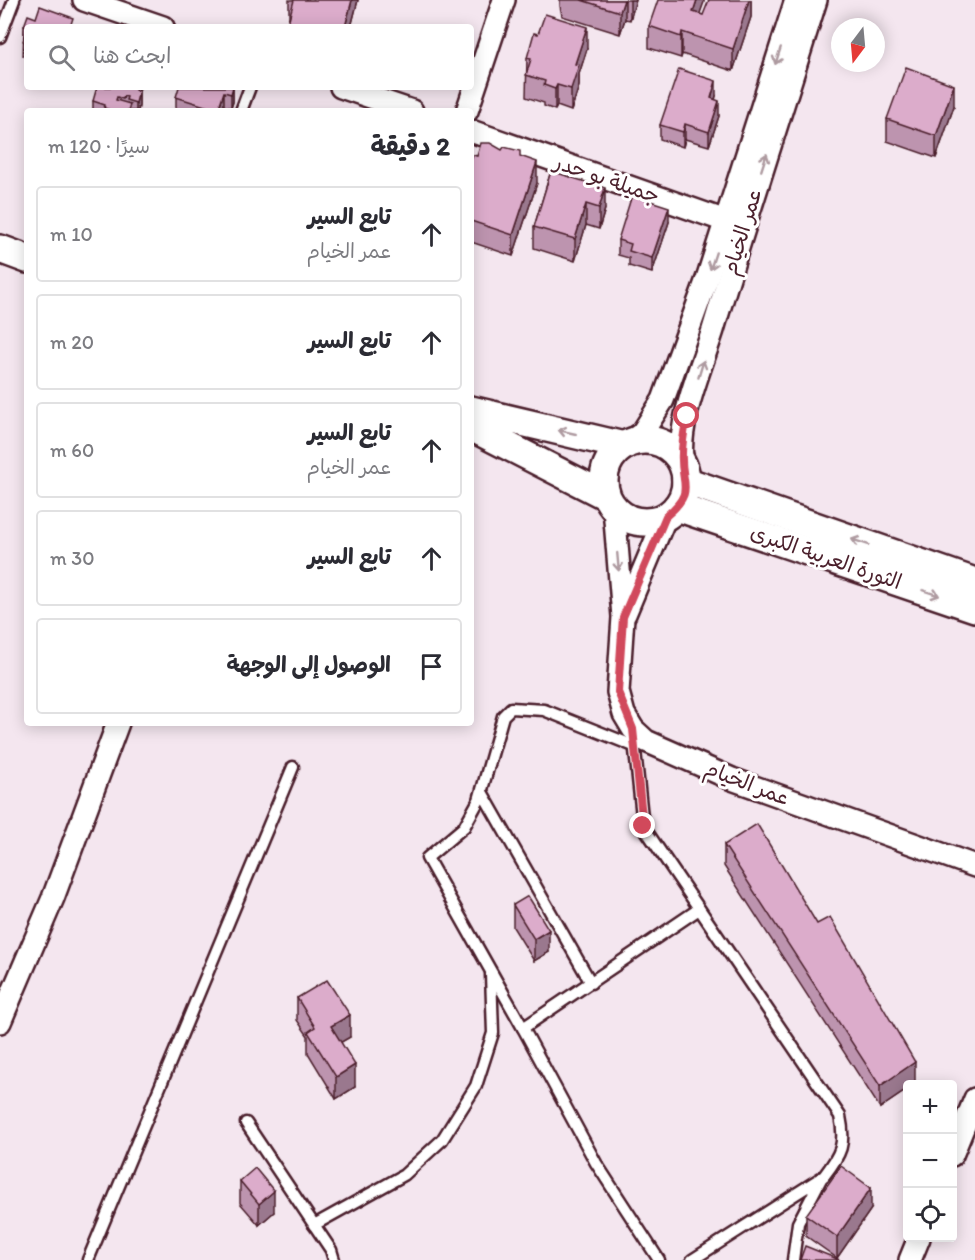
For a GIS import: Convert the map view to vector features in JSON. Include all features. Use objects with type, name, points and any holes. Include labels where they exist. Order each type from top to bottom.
[{"type":"street","points":[[84,0],[154,24]]},
{"type":"street","points":[[468,108],[504,0]]},
{"type":"street","name":"عمر الخيام","points":[[685,473],[681,456],[687,416],[734,224],[796,0]]},
{"type":"street","name":"عمر الخيام","points":[[625,445],[642,433],[660,408],[734,224],[816,0]]},
{"type":"street","points":[[350,90],[403,108]]},
{"type":"street","name":"جميلة بو حدر","points":[[474,132],[734,224]]},
{"type":"street","points":[[0,249],[24,258]]},
{"type":"street","points":[[474,411],[625,445]]},
{"type":"street","points":[[474,429],[610,502],[625,517],[638,522],[653,522],[672,512]]},
{"type":"street","points":[[623,617],[672,512],[684,495],[685,473],[676,454],[665,445],[651,441],[637,441],[625,445],[613,455],[606,468],[604,482],[610,502],[623,617],[618,692],[633,737]]},
{"type":"street","name":"الثورة العربية الكبرى","points":[[685,473],[973,596]]},
{"type":"street","name":"الثورة العربية الكبرى","points":[[672,512],[973,596]]},
{"type":"street","points":[[0,1022],[6,993],[53,898],[117,726]]},
{"type":"street","name":"عمر الخيام","points":[[633,737],[732,779],[975,866]]},
{"type":"street","points":[[957,1143],[975,1099]]},
{"type":"street","points":[[910,1260],[918,1242]]},
{"type":"lane","points":[[0,37],[14,0]]},
{"type":"lane","points":[[242,108],[249,90]]},
{"type":"lane","points":[[659,1260],[596,1163],[427,858],[464,827],[482,792],[502,716],[511,708],[544,710],[633,737],[643,826],[840,1116],[844,1136],[838,1158],[821,1178],[798,1223],[793,1260]]},
{"type":"lane","points":[[88,1260],[293,767]]},
{"type":"lane","points":[[482,792],[591,982]]},
{"type":"lane","points":[[523,1028],[699,909]]},
{"type":"lane","points":[[314,1225],[404,1175],[442,1140],[476,1086],[493,1033],[491,970]]},
{"type":"lane","points":[[246,1123],[314,1225],[334,1260]]},
{"type":"lane","points":[[692,1260],[821,1178]]},
{"type":"building","points":[[294,0],[352,0],[346,24],[288,24]]},
{"type":"building","points":[[581,0],[624,0],[620,12]]},
{"type":"building","points":[[658,0],[697,0],[693,12],[703,15],[709,0],[749,0],[733,49],[682,32],[681,37],[649,26]]},
{"type":"building","points":[[40,6],[73,18],[71,24],[25,24],[28,15],[36,18]]},
{"type":"building","points":[[545,14],[587,27],[575,64],[579,65],[571,89],[557,85],[555,89],[544,85],[545,81],[526,75],[531,59],[527,58],[534,33],[538,34]]},
{"type":"building","points":[[906,67],[954,85],[936,136],[887,119]]},
{"type":"building","points":[[679,69],[716,81],[711,98],[719,101],[709,132],[685,124],[683,132],[660,125]]},
{"type":"building","points":[[96,90],[139,91],[136,103],[126,100],[127,97],[124,96],[123,99],[117,97],[116,100],[130,104],[129,108],[104,108],[105,105],[93,101]]},
{"type":"building","points":[[178,90],[232,90],[231,94],[224,92],[219,108],[176,97]]},
{"type":"building","points":[[481,143],[490,143],[502,150],[504,147],[520,151],[520,156],[537,162],[513,235],[474,222],[474,155],[477,156]]},
{"type":"building","points":[[551,171],[605,188],[599,208],[586,204],[575,239],[534,227]]},
{"type":"building","points":[[632,195],[669,207],[652,258],[629,251],[631,244],[618,240]]},
{"type":"building","points":[[757,824],[817,924],[830,917],[915,1062],[880,1086],[724,845]]},
{"type":"building","points":[[528,896],[549,930],[534,939],[513,905]]},
{"type":"building","points":[[327,980],[350,1015],[331,1026],[355,1065],[336,1077],[308,1032],[315,1027],[297,998]]},
{"type":"building","points":[[841,1166],[871,1188],[837,1237],[806,1215]]},
{"type":"building","points":[[255,1168],[274,1191],[259,1204],[240,1181]]},
{"type":"building","points":[[805,1246],[840,1260],[800,1260]]},
{"type":"route","points":[[643,826],[633,729],[624,714],[618,692],[623,617],[666,516],[677,507],[684,495],[686,481],[681,456],[687,416]]}]
